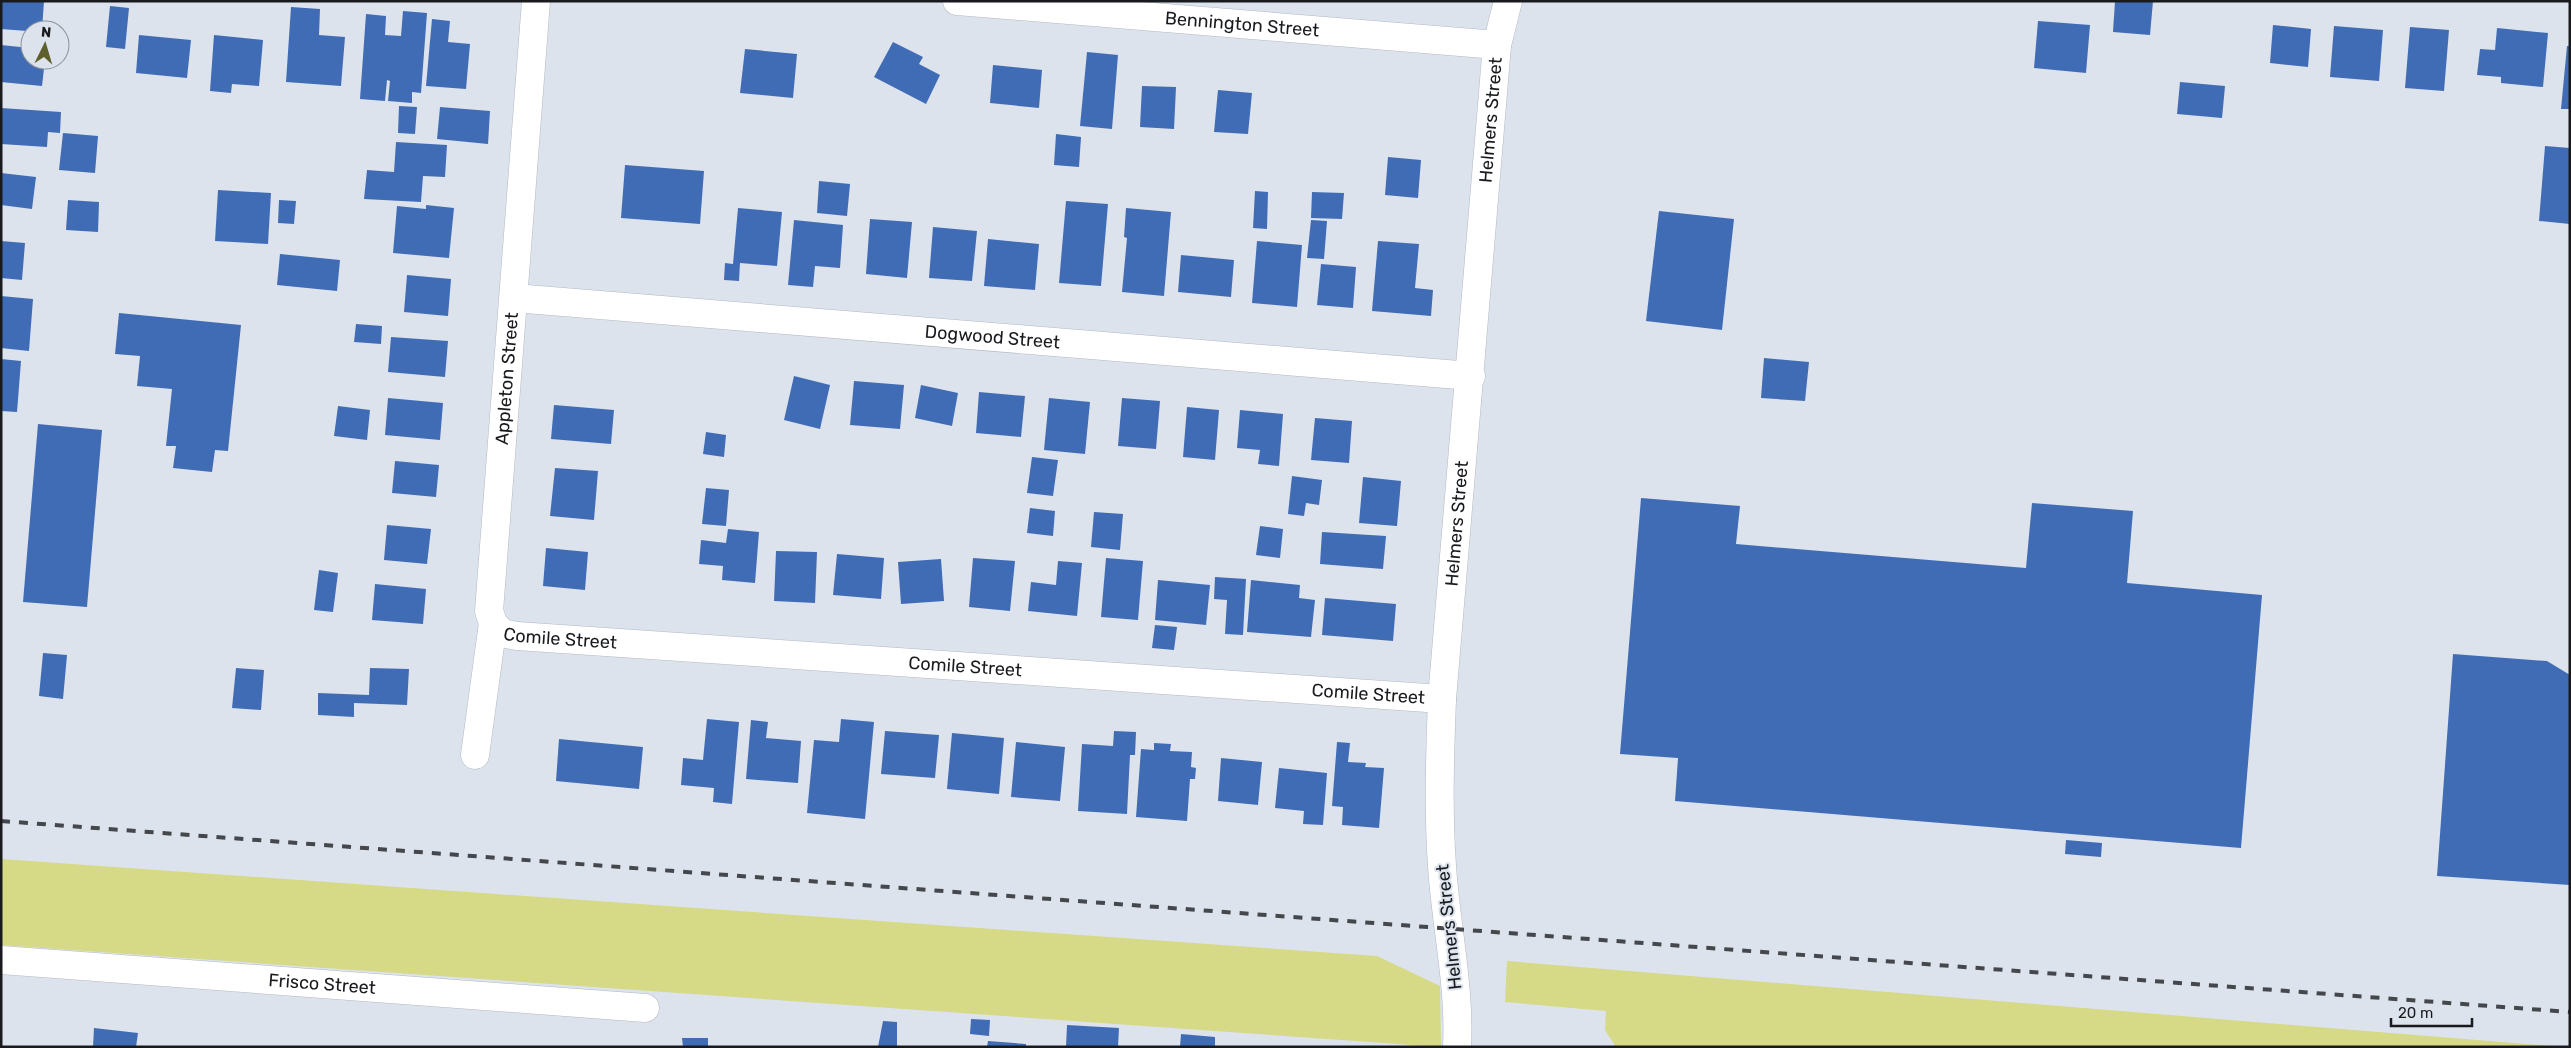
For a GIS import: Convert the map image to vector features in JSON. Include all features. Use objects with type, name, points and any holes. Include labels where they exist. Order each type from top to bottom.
[{"type":"street","name":"Appleton Street","points":[[475,755],[493,623],[489,611],[536,1]]},
{"type":"street","name":"Bennington Street","points":[[957,1],[1497,45]]},
{"type":"street","name":"Helmers Street","points":[[1456,1047],[1456,982],[1442,866],[1439,789],[1442,699],[1471,376],[1497,45],[1508,1]]},
{"type":"street","name":"Dogwood Street","points":[[514,298],[1471,376]]},
{"type":"street","name":"Comile Street","points":[[493,623],[502,633],[517,636],[1442,699]]},
{"type":"street","name":"Frisco Street","points":[[1,960],[645,1008]]},
{"type":"green space","points":[[1,859],[1377,956],[1440,986],[1441,1047],[1,945]]},
{"type":"green space","points":[[1507,961],[2562,1047],[1616,1047],[1605,1030],[1606,1011],[1505,1002]]},
{"type":"building","points":[[1,1],[44,1],[43,20],[20,20],[20,30],[1,29]]},
{"type":"building","points":[[2115,1],[2153,1],[2150,35],[2113,32]]},
{"type":"building","points":[[110,6],[129,8],[125,49],[106,47]]},
{"type":"building","points":[[291,7],[320,9],[319,35],[345,37],[341,86],[286,82]]},
{"type":"building","points":[[403,11],[427,13],[421,93],[412,92],[412,103],[388,101],[390,81],[387,80],[385,101],[360,99],[366,14],[386,16],[385,35],[401,36]]},
{"type":"building","points":[[432,19],[450,21],[448,42],[470,44],[466,89],[426,86]]},
{"type":"building","points":[[2038,21],[2090,25],[2086,73],[2034,68]]},
{"type":"building","points":[[2273,25],[2311,29],[2308,67],[2270,63]]},
{"type":"building","points":[[2334,26],[2383,30],[2379,81],[2330,77]]},
{"type":"building","points":[[2410,27],[2449,30],[2444,91],[2405,88]]},
{"type":"building","points":[[2497,28],[2548,33],[2543,87],[2501,83],[2501,77],[2477,75],[2480,49],[2495,50]]},
{"type":"building","points":[[139,35],[191,40],[187,78],[136,73]]},
{"type":"building","points":[[214,35],[263,40],[259,86],[232,84],[231,93],[210,91]]},
{"type":"building","points":[[893,42],[923,57],[919,64],[940,75],[926,104],[874,77]]},
{"type":"building","points":[[1,45],[20,47],[20,70],[44,70],[42,86],[1,82]]},
{"type":"building","points":[[2567,46],[2570,46],[2570,109],[2561,109]]},
{"type":"building","points":[[745,49],[797,54],[793,98],[740,93]]},
{"type":"building","points":[[1087,52],[1118,55],[1112,129],[1080,126]]},
{"type":"building","points":[[993,65],[1042,70],[1039,108],[990,103]]},
{"type":"building","points":[[2180,82],[2225,86],[2222,118],[2177,114]]},
{"type":"building","points":[[1142,86],[1176,87],[1174,129],[1140,127]]},
{"type":"building","points":[[1218,90],[1252,93],[1248,134],[1214,132]]},
{"type":"building","points":[[399,106],[417,107],[415,134],[398,133]]},
{"type":"building","points":[[440,107],[490,111],[488,144],[437,139]]},
{"type":"building","points":[[1,108],[61,112],[60,133],[48,132],[47,147],[1,144]]},
{"type":"building","points":[[63,133],[98,136],[95,173],[59,170]]},
{"type":"building","points":[[1056,134],[1081,137],[1079,167],[1054,165]]},
{"type":"building","points":[[396,142],[447,145],[445,177],[423,176],[421,202],[364,199],[367,170],[394,172]]},
{"type":"building","points":[[2545,146],[2570,148],[2570,224],[2539,221]]},
{"type":"building","points":[[1388,157],[1421,160],[1418,198],[1385,195]]},
{"type":"building","points":[[625,165],[704,171],[700,224],[621,218]]},
{"type":"building","points":[[1,173],[36,177],[32,209],[1,205]]},
{"type":"building","points":[[819,181],[850,184],[847,216],[817,213]]},
{"type":"building","points":[[218,190],[271,193],[268,244],[215,241]]},
{"type":"building","points":[[1255,191],[1268,192],[1267,229],[1253,228]]},
{"type":"building","points":[[1312,192],[1344,193],[1342,219],[1311,218]]},
{"type":"building","points":[[68,200],[99,202],[98,232],[66,230]]},
{"type":"building","points":[[279,200],[296,201],[294,224],[278,223]]},
{"type":"building","points":[[1066,201],[1108,204],[1101,286],[1059,283]]},
{"type":"building","points":[[426,205],[454,208],[449,258],[393,253],[397,206],[426,209]]},
{"type":"building","points":[[738,208],[782,212],[777,266],[740,263],[739,281],[724,280],[725,263],[733,264]]},
{"type":"building","points":[[1126,208],[1171,212],[1164,296],[1122,292],[1127,238],[1124,237]]},
{"type":"building","points":[[1659,211],[1734,219],[1722,330],[1646,321]]},
{"type":"building","points":[[870,219],[912,222],[907,278],[866,274]]},
{"type":"building","points":[[794,220],[843,225],[840,268],[815,266],[813,287],[788,285]]},
{"type":"building","points":[[1311,220],[1327,221],[1324,259],[1307,258]]},
{"type":"building","points":[[933,227],[977,231],[972,281],[929,278]]},
{"type":"building","points":[[988,239],[1039,244],[1035,290],[984,286]]},
{"type":"building","points":[[1,241],[25,243],[22,280],[1,278]]},
{"type":"building","points":[[1257,241],[1302,245],[1297,307],[1252,303]]},
{"type":"building","points":[[1378,241],[1419,244],[1415,288],[1433,290],[1431,316],[1372,311]]},
{"type":"building","points":[[280,254],[340,260],[337,291],[277,285]]},
{"type":"building","points":[[1181,255],[1234,260],[1231,297],[1178,292]]},
{"type":"building","points":[[1321,264],[1356,267],[1353,308],[1317,305]]},
{"type":"building","points":[[407,275],[451,279],[448,316],[404,312]]},
{"type":"building","points":[[1,296],[33,299],[29,351],[1,348]]},
{"type":"building","points":[[119,313],[241,325],[228,451],[215,450],[212,472],[173,468],[176,446],[166,446],[172,389],[137,386],[140,356],[115,354]]},
{"type":"building","points":[[356,324],[382,326],[381,344],[354,342]]},
{"type":"building","points":[[391,337],[448,341],[445,377],[388,372]]},
{"type":"building","points":[[1764,358],[1809,362],[1805,401],[1761,398]]},
{"type":"building","points":[[1,359],[21,361],[17,412],[1,411]]},
{"type":"building","points":[[794,376],[830,385],[820,429],[784,420]]},
{"type":"building","points":[[854,381],[904,385],[900,429],[850,425]]},
{"type":"building","points":[[921,385],[958,393],[952,426],[915,418]]},
{"type":"building","points":[[979,392],[1025,396],[1021,437],[976,433]]},
{"type":"building","points":[[388,398],[443,403],[440,440],[385,435]]},
{"type":"building","points":[[1049,398],[1090,402],[1085,454],[1044,450]]},
{"type":"building","points":[[1122,398],[1160,401],[1156,449],[1118,446]]},
{"type":"building","points":[[554,405],[614,410],[611,444],[551,439]]},
{"type":"building","points":[[338,406],[370,410],[367,440],[334,436]]},
{"type":"building","points":[[1187,407],[1219,410],[1215,460],[1183,457]]},
{"type":"building","points":[[1240,410],[1283,414],[1279,466],[1258,464],[1260,450],[1237,448]]},
{"type":"building","points":[[1315,418],[1352,421],[1349,463],[1311,460]]},
{"type":"building","points":[[38,424],[102,430],[87,607],[23,602]]},
{"type":"building","points":[[706,432],[726,435],[724,457],[703,454]]},
{"type":"building","points":[[1032,457],[1058,460],[1053,496],[1027,493]]},
{"type":"building","points":[[395,461],[439,465],[436,497],[392,493]]},
{"type":"building","points":[[555,468],[598,471],[594,520],[550,516]]},
{"type":"building","points":[[1292,476],[1322,480],[1319,505],[1306,503],[1304,516],[1288,514]]},
{"type":"building","points":[[1363,477],[1401,481],[1397,526],[1359,523]]},
{"type":"building","points":[[706,488],[729,490],[726,526],[702,524]]},
{"type":"building","points":[[1641,498],[1740,506],[1736,544],[2026,568],[2032,503],[2133,511],[2127,583],[2262,595],[2241,848],[1675,801],[1678,758],[1620,754]]},
{"type":"building","points":[[1030,508],[1055,511],[1053,536],[1027,533]]},
{"type":"building","points":[[1094,512],[1123,514],[1120,550],[1091,547]]},
{"type":"building","points":[[387,525],[431,529],[427,564],[384,560]]},
{"type":"building","points":[[1260,526],[1283,529],[1280,558],[1256,555]]},
{"type":"building","points":[[728,529],[759,532],[755,583],[722,580],[723,566],[699,564],[701,540],[726,543]]},
{"type":"building","points":[[1322,532],[1386,536],[1383,569],[1320,564]]},
{"type":"building","points":[[546,548],[588,552],[585,590],[543,586]]},
{"type":"building","points":[[776,551],[817,552],[815,603],[774,601]]},
{"type":"building","points":[[837,554],[884,558],[881,599],[833,595]]},
{"type":"building","points":[[973,558],[1015,561],[1010,611],[969,607]]},
{"type":"building","points":[[1106,558],[1143,561],[1138,620],[1101,617]]},
{"type":"building","points":[[941,559],[944,601],[901,604],[898,562]]},
{"type":"building","points":[[1058,561],[1082,563],[1077,616],[1028,611],[1031,582],[1056,585]]},
{"type":"building","points":[[319,570],[338,573],[333,612],[314,610]]},
{"type":"building","points":[[1215,577],[1246,579],[1243,635],[1225,634],[1227,600],[1214,599]]},
{"type":"building","points":[[1158,580],[1210,585],[1206,625],[1155,620]]},
{"type":"building","points":[[1251,580],[1300,585],[1299,598],[1315,600],[1311,637],[1247,632]]},
{"type":"building","points":[[375,584],[426,589],[423,624],[372,620]]},
{"type":"building","points":[[1325,598],[1396,604],[1393,641],[1322,635]]},
{"type":"building","points":[[1155,625],[1177,627],[1174,650],[1152,648]]},
{"type":"building","points":[[43,653],[67,655],[63,699],[39,696]]},
{"type":"building","points":[[2453,654],[2547,661],[2570,675],[2570,885],[2437,876]]},
{"type":"building","points":[[236,668],[264,670],[261,710],[232,708]]},
{"type":"building","points":[[370,668],[409,669],[407,705],[354,703],[354,717],[318,715],[318,693],[369,695]]},
{"type":"building","points":[[707,719],[739,722],[732,804],[713,802],[714,788],[681,785],[683,758],[703,760]]},
{"type":"building","points":[[841,719],[874,722],[865,819],[807,813],[814,740],[839,742]]},
{"type":"building","points":[[751,720],[768,722],[766,738],[801,741],[798,783],[746,779]]},
{"type":"building","points":[[885,731],[939,735],[935,778],[881,774]]},
{"type":"building","points":[[1114,731],[1136,732],[1135,755],[1130,755],[1127,814],[1078,811],[1082,744],[1113,746]]},
{"type":"building","points":[[952,733],[1004,738],[999,794],[947,789]]},
{"type":"building","points":[[559,739],[643,747],[639,789],[556,781]]},
{"type":"building","points":[[1016,742],[1065,747],[1060,801],[1011,797]]},
{"type":"building","points":[[1337,742],[1350,743],[1348,762],[1366,763],[1365,767],[1384,768],[1379,828],[1342,825],[1343,807],[1332,806]]},
{"type":"building","points":[[1154,743],[1171,744],[1170,751],[1192,752],[1191,767],[1196,768],[1195,779],[1190,779],[1187,821],[1136,817],[1141,749],[1154,750]]},
{"type":"building","points":[[1221,758],[1262,762],[1258,805],[1218,801]]},
{"type":"building","points":[[1279,768],[1327,773],[1323,825],[1303,824],[1304,811],[1275,808]]},
{"type":"building","points":[[2066,840],[2102,843],[2101,857],[2065,854]]},
{"type":"building","points":[[971,1019],[990,1020],[989,1036],[970,1034]]},
{"type":"building","points":[[883,1021],[897,1022],[897,1047],[878,1047]]},
{"type":"building","points":[[1067,1025],[1119,1028],[1118,1047],[1066,1047]]},
{"type":"building","points":[[94,1028],[138,1033],[136,1047],[93,1047]]},
{"type":"building","points":[[1181,1034],[1215,1037],[1215,1047],[1180,1047]]},
{"type":"building","points":[[682,1038],[708,1038],[708,1047],[683,1047]]},
{"type":"building","points":[[988,1041],[1026,1044],[1026,1047],[987,1047]]},
{"type":"railway","points":[[1,821],[2570,1012]]}]
